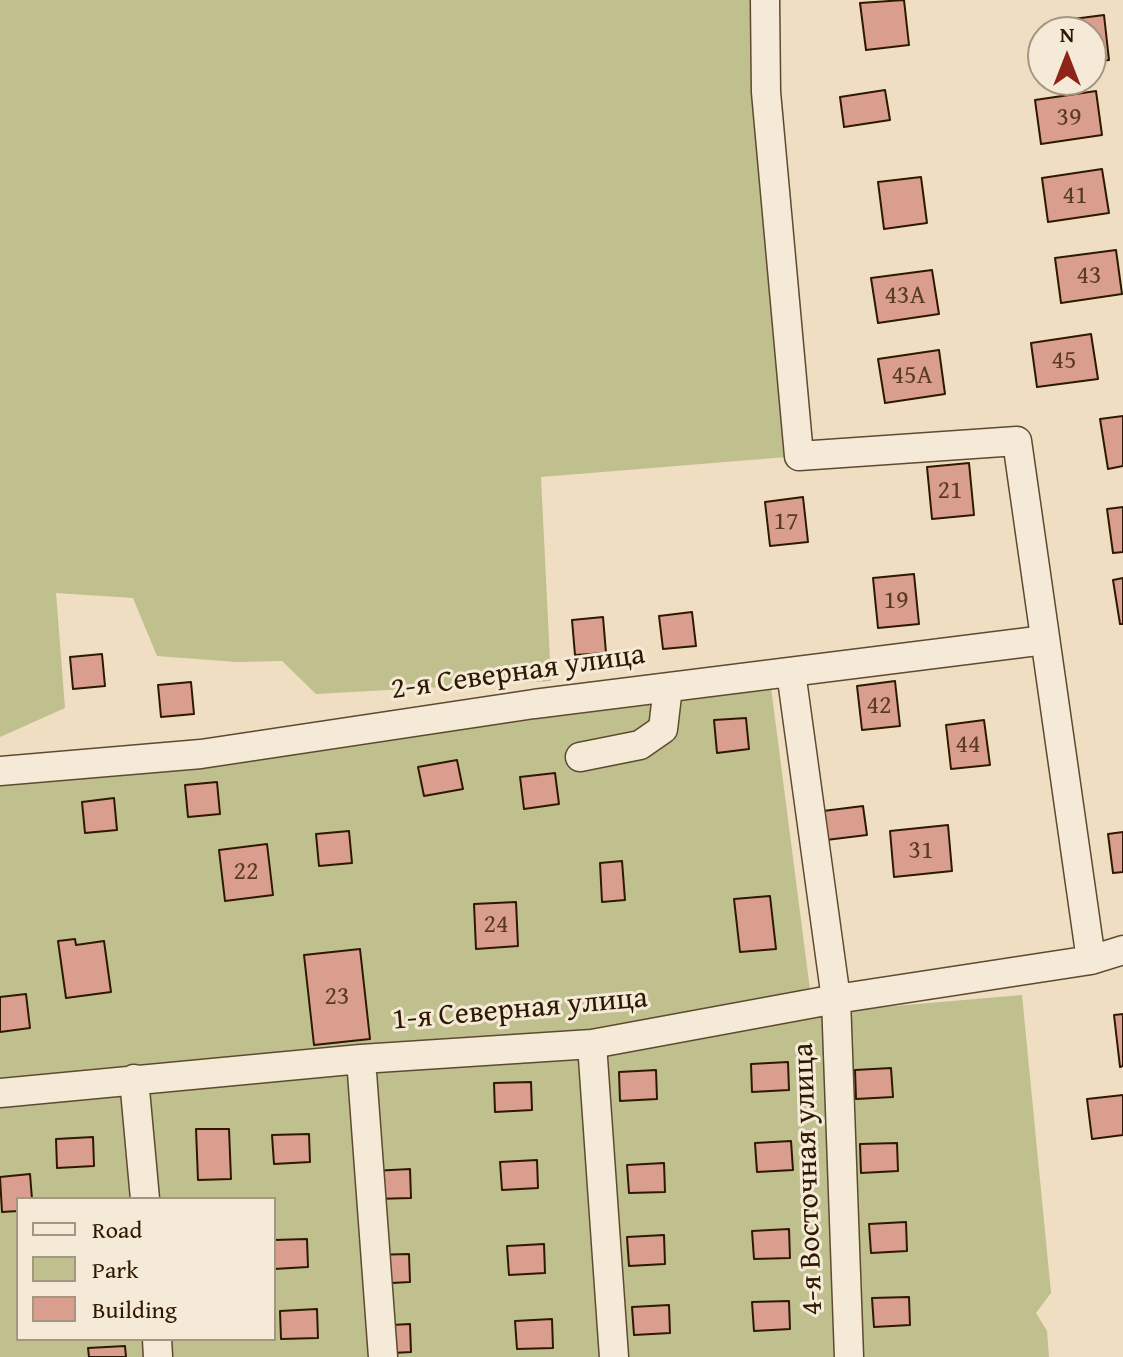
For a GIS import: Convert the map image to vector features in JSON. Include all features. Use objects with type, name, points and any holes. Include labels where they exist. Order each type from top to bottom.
[{"type":"street","points":[[765,0],[766,92],[799,456],[1017,441],[1091,960]]},
{"type":"street","name":"2-я Северная улица","points":[[0,771],[201,754],[668,687],[1045,640]]},
{"type":"street","name":"4-я Восточная улица","points":[[791,672],[836,999],[849,1357]]},
{"type":"street","points":[[580,757],[640,745],[663,729],[668,687]]},
{"type":"street","name":"1-я Северная улица","points":[[0,1093],[361,1059],[592,1044],[836,999],[1091,960],[1123,950]]},
{"type":"street","points":[[592,1044],[614,1357]]},
{"type":"street","points":[[361,1059],[383,1357]]},
{"type":"street","points":[[134,1079],[145,1197]]},
{"type":"green space","points":[[0,0],[765,0],[799,456],[541,477],[551,681],[316,694],[282,661],[237,662],[157,656],[133,598],[56,593],[65,708],[0,737]]},
{"type":"green space","points":[[769,672],[813,1013],[1022,995],[1051,1293],[1036,1313],[1047,1331],[1049,1357],[0,1357],[0,769]]},
{"type":"building","points":[[904,0],[909,45],[866,50],[860,3]]},
{"type":"building","points":[[885,90],[890,120],[844,127],[840,97]]},
{"type":"building","points":[[1097,96],[1102,135],[1041,144],[1035,100]]},
{"type":"building","points":[[1102,169],[1109,213],[1048,222],[1042,178]]},
{"type":"building","points":[[921,177],[927,223],[884,229],[878,182]]},
{"type":"building","points":[[1116,250],[1122,294],[1061,303],[1055,258]]},
{"type":"building","points":[[932,270],[939,314],[878,323],[871,278]]},
{"type":"building","points":[[1091,334],[1098,379],[1037,387],[1031,343]]},
{"type":"building","points":[[939,350],[945,394],[885,403],[878,359]]},
{"type":"building","points":[[1123,416],[1123,466],[1108,469],[1100,419]]},
{"type":"building","points":[[969,463],[974,515],[932,519],[927,467]]},
{"type":"building","points":[[803,497],[808,542],[770,546],[765,502]]},
{"type":"building","points":[[1123,507],[1123,552],[1113,553],[1107,509]]},
{"type":"building","points":[[914,574],[919,624],[878,628],[873,578]]},
{"type":"building","points":[[1123,578],[1123,624],[1120,624],[1113,580]]},
{"type":"building","points":[[692,612],[696,646],[663,649],[659,616]]},
{"type":"building","points":[[603,617],[606,653],[575,655],[572,620]]},
{"type":"building","points":[[102,654],[105,686],[73,689],[70,657]]},
{"type":"building","points":[[895,681],[900,726],[862,730],[857,686]]},
{"type":"building","points":[[191,682],[194,714],[161,717],[158,685]]},
{"type":"building","points":[[746,718],[749,749],[717,753],[714,720]]},
{"type":"building","points":[[984,720],[990,765],[951,769],[946,725]]},
{"type":"building","points":[[457,760],[463,789],[424,796],[418,767]]},
{"type":"building","points":[[555,773],[559,804],[524,809],[520,777]]},
{"type":"building","points":[[217,782],[220,814],[188,817],[185,785]]},
{"type":"building","points":[[114,798],[117,830],[85,833],[82,802]]},
{"type":"building","points":[[863,806],[867,835],[826,840],[823,811]]},
{"type":"building","points":[[948,825],[952,871],[894,877],[890,831]]},
{"type":"building","points":[[349,831],[352,863],[319,866],[316,834]]},
{"type":"building","points":[[1123,832],[1123,872],[1113,873],[1108,834]]},
{"type":"building","points":[[267,844],[273,895],[225,901],[219,850]]},
{"type":"building","points":[[622,861],[625,900],[602,902],[600,863]]},
{"type":"building","points":[[770,896],[776,949],[740,952],[734,899]]},
{"type":"building","points":[[516,902],[518,946],[476,949],[474,904]]},
{"type":"building","points":[[75,939],[76,945],[104,941],[111,992],[66,998],[58,941]]},
{"type":"building","points":[[360,949],[370,1039],[314,1045],[304,955]]},
{"type":"building","points":[[26,994],[30,1028],[0,1032],[0,997]]},
{"type":"building","points":[[1123,1014],[1123,1066],[1120,1067],[1114,1015]]},
{"type":"building","points":[[788,1062],[789,1090],[752,1092],[751,1064]]},
{"type":"building","points":[[891,1068],[893,1097],[856,1099],[855,1070]]},
{"type":"building","points":[[656,1070],[657,1099],[620,1101],[619,1072]]},
{"type":"building","points":[[531,1082],[532,1110],[495,1112],[494,1083]]},
{"type":"building","points":[[1123,1095],[1123,1135],[1092,1139],[1087,1099]]},
{"type":"building","points":[[196,1129],[229,1129],[231,1179],[198,1180]]},
{"type":"building","points":[[309,1134],[310,1162],[274,1164],[272,1135]]},
{"type":"building","points":[[93,1137],[94,1166],[57,1168],[56,1139]]},
{"type":"building","points":[[791,1141],[793,1170],[757,1172],[755,1143]]},
{"type":"building","points":[[897,1143],[898,1171],[861,1173],[860,1144]]},
{"type":"building","points":[[537,1160],[538,1188],[502,1190],[500,1162]]},
{"type":"building","points":[[664,1163],[665,1192],[629,1193],[627,1165]]},
{"type":"building","points":[[410,1169],[411,1198],[374,1199],[373,1171]]},
{"type":"building","points":[[30,1174],[32,1197],[16,1197],[16,1211],[2,1212],[0,1177]]},
{"type":"building","points":[[906,1222],[907,1251],[871,1253],[869,1224]]},
{"type":"building","points":[[789,1229],[790,1258],[754,1259],[752,1231]]},
{"type":"building","points":[[664,1235],[665,1264],[629,1266],[627,1237]]},
{"type":"building","points":[[307,1239],[308,1267],[276,1269],[276,1240]]},
{"type":"building","points":[[544,1244],[545,1273],[509,1275],[507,1246]]},
{"type":"building","points":[[409,1254],[410,1282],[373,1284],[372,1255]]},
{"type":"building","points":[[909,1297],[910,1325],[874,1327],[872,1298]]},
{"type":"building","points":[[789,1301],[790,1329],[754,1331],[752,1302]]},
{"type":"building","points":[[669,1305],[670,1333],[634,1335],[632,1307]]},
{"type":"building","points":[[317,1309],[318,1338],[281,1339],[280,1311]]},
{"type":"building","points":[[552,1319],[553,1348],[517,1349],[515,1321]]},
{"type":"building","points":[[410,1324],[411,1352],[374,1354],[373,1326]]},
{"type":"building","points":[[125,1346],[126,1357],[89,1357],[88,1348]]}]
